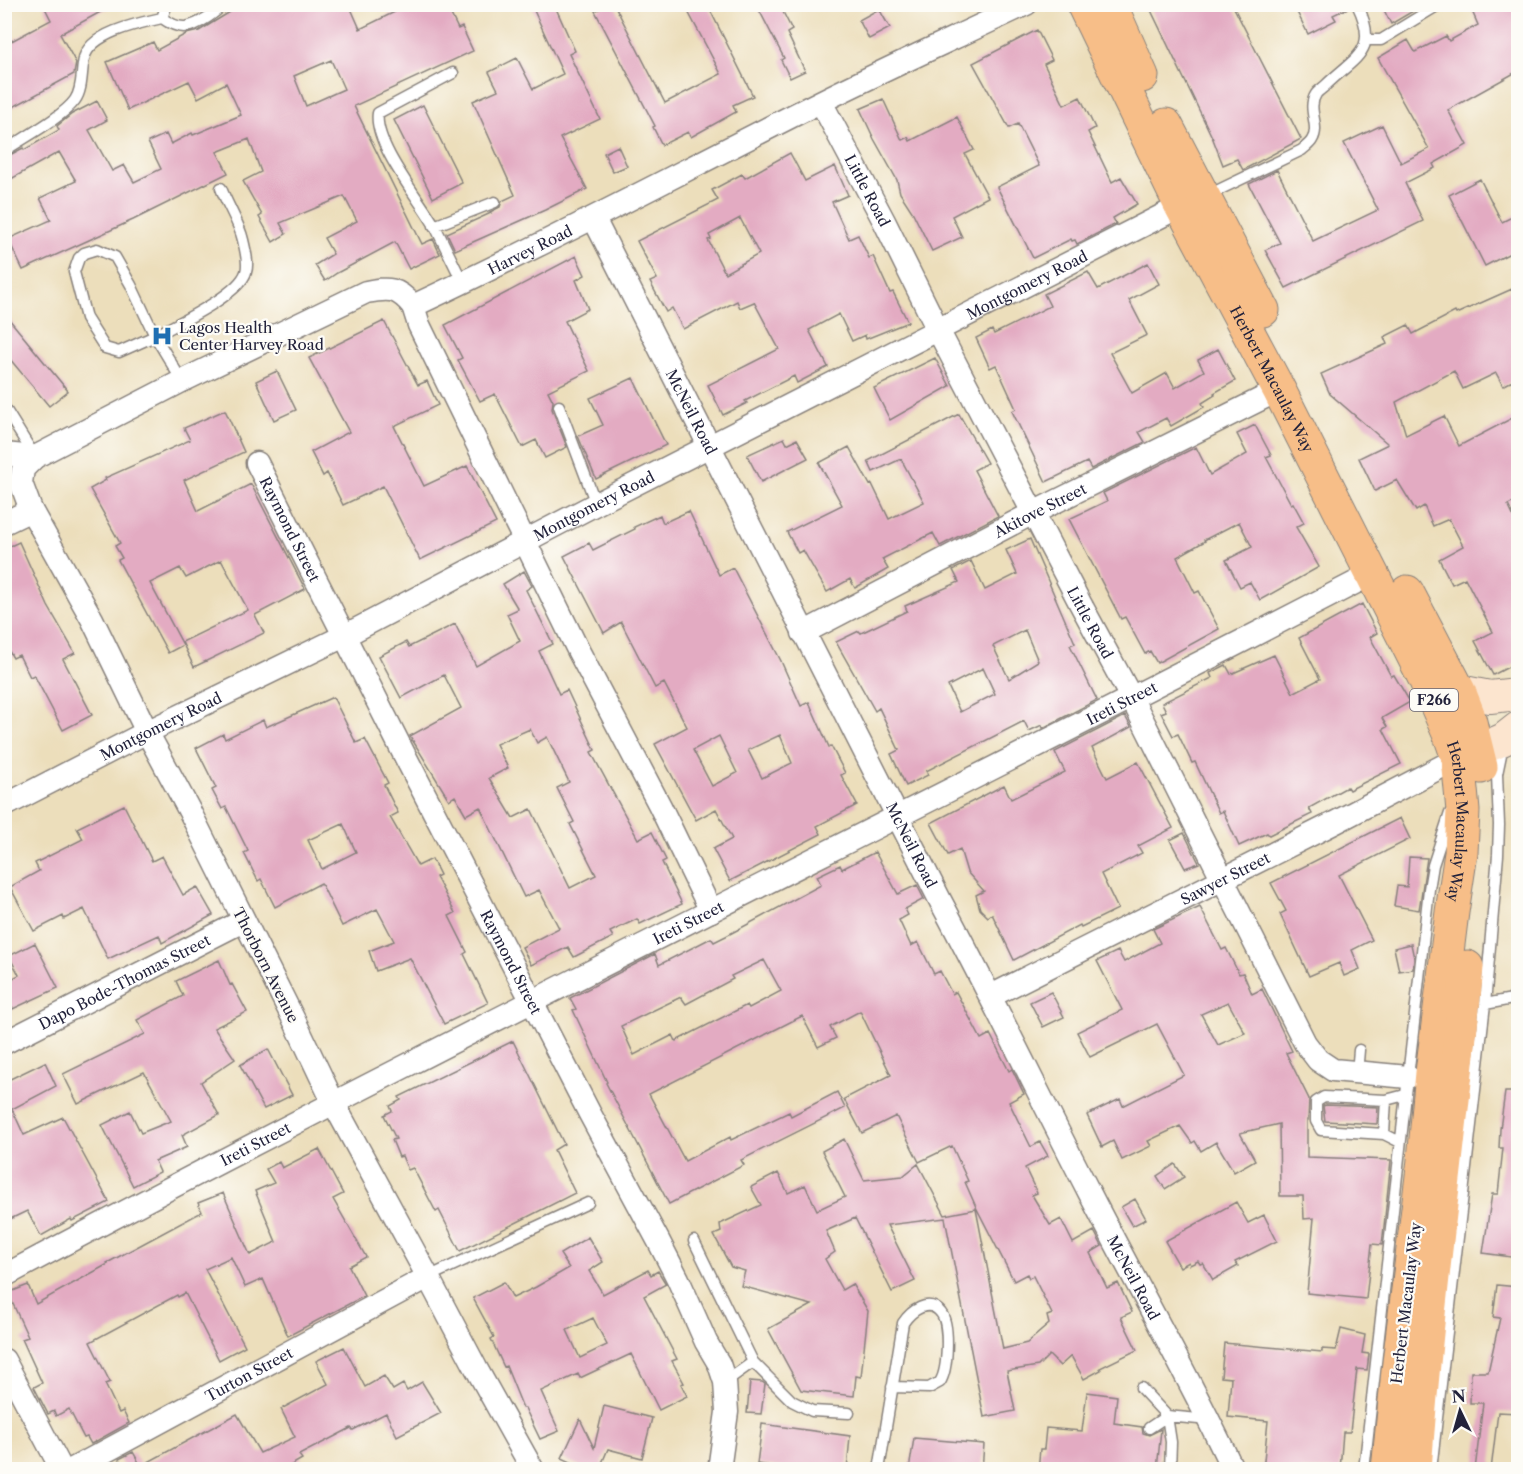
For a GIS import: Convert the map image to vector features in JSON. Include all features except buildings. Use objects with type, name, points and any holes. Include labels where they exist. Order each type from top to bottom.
[{"type":"highway","name":"Herbert Macaulay Way","points":[[1083,4],[1459,691],[1485,756],[1484,848],[1471,930],[1455,1100],[1433,1276],[1415,1470]]},
{"type":"highway","name":"Herbert Macaulay Way","points":[[1110,4],[1153,100],[1193,202],[1279,390],[1425,679],[1451,738],[1485,756]]},
{"type":"highway","name":"Herbert Macaulay Way","points":[[1388,1470],[1432,1073],[1461,853],[1463,811],[1485,756]]},
{"type":"street","name":"Harvey Road","points":[[413,306],[594,219],[821,102],[1026,4]]},
{"type":"street","name":"Little Road","points":[[821,102],[1033,513],[1132,699],[1305,1043],[1318,1060],[1333,1070],[1357,1073],[1406,1086]]},
{"type":"street","name":"Montgomery Road","points":[[4,806],[147,732],[344,636],[596,504],[1193,202]]},
{"type":"street","name":"McNeil Road","points":[[594,219],[803,633],[992,996],[1090,1194],[1233,1470]]},
{"type":"street","points":[[4,454],[35,458],[182,381],[366,292],[392,289],[404,294],[413,306],[419,326],[584,662],[660,806],[711,911]]},
{"type":"street","name":"Akitove Street","points":[[803,633],[1033,513],[1279,390]]},
{"type":"street","name":"Thorborn Avenue","points":[[35,458],[23,469],[21,483],[32,510],[92,620],[147,732],[189,810],[334,1104],[533,1470]]},
{"type":"street","name":"Raymond Street","points":[[257,463],[590,1114],[678,1279],[705,1342],[719,1364],[725,1382],[727,1412],[719,1470]]},
{"type":"street","points":[[4,523],[32,510]]},
{"type":"street","name":"Ireti Street","points":[[4,1276],[532,1000],[1132,699],[1372,573]]},
{"type":"street","points":[[1459,691],[1491,697],[1518,694]]},
{"type":"street","name":"Sawyer Street","points":[[992,996],[1223,879],[1485,756]]},
{"type":"street","name":"Dapo Bode-Thomas Street","points":[[4,1043],[243,921]]},
{"type":"street","name":"Turton Street","points":[[70,1470],[428,1276]]},
{"type":"street","points":[[4,1359],[62,1470]]},
{"type":"lane","points":[[162,18],[167,4]]},
{"type":"lane","points":[[4,151],[64,111],[75,100],[79,93],[84,56],[88,48],[104,36],[139,23],[162,18],[180,27],[195,25],[220,9],[223,4]]},
{"type":"lane","points":[[1193,202],[1302,150],[1312,140],[1315,130],[1312,106],[1316,94],[1358,58],[1366,40],[1365,20],[1357,4]]},
{"type":"lane","points":[[1366,40],[1381,40],[1440,4]]},
{"type":"lane","points":[[453,73],[378,113],[377,122],[405,182],[434,226],[463,283]]},
{"type":"lane","points":[[182,381],[154,336],[131,285],[115,257],[97,249],[84,253],[79,258],[74,272],[86,318],[105,348],[118,352],[154,336],[221,299],[241,281],[246,272],[246,258],[243,237],[221,188]]},
{"type":"lane","points":[[434,226],[495,202]]},
{"type":"lane","points":[[559,406],[596,504]]},
{"type":"lane","points":[[4,407],[35,458]]},
{"type":"lane","points":[[1431,1470],[1485,1004],[1498,855],[1499,825],[1485,756]]},
{"type":"lane","points":[[1364,1470],[1431,873],[1485,756]]},
{"type":"lane","points":[[1485,1004],[1518,998]]},
{"type":"lane","points":[[1357,1073],[1359,1050]]},
{"type":"lane","points":[[1400,1142],[1384,1134],[1321,1130],[1316,1121],[1316,1102],[1324,1097],[1386,1100],[1406,1086]]},
{"type":"lane","points":[[1384,1134],[1386,1100]]},
{"type":"lane","points":[[428,1276],[588,1203]]},
{"type":"lane","points":[[694,1241],[753,1362],[792,1401],[812,1411],[849,1413]]},
{"type":"lane","points":[[879,1470],[892,1387],[903,1323],[910,1312],[922,1306],[940,1312],[946,1324],[946,1369],[940,1382],[929,1388],[892,1387]]},
{"type":"lane","points":[[725,1382],[753,1362]]},
{"type":"lane","points":[[1141,1388],[1167,1416],[1171,1442],[1170,1470]]},
{"type":"lane","points":[[1149,1428],[1167,1416],[1209,1420]]},
{"type":"place","name":"Lagos Health Center Harvey Road","points":[[162,336]]}]
